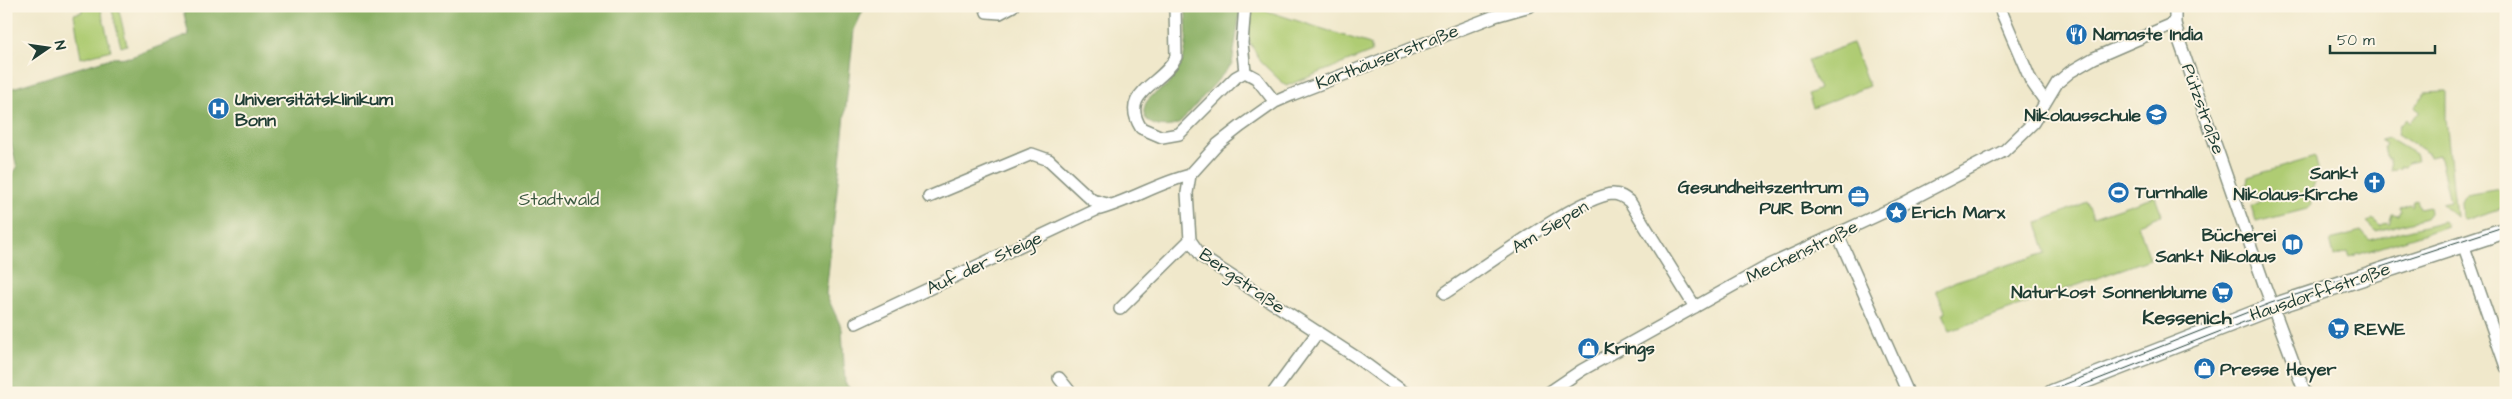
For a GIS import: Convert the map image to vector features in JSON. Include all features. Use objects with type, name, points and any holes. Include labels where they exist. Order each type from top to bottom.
[{"type":"main road","name":"Hausdorffstraße","points":[[2052,393],[2272,306],[2506,230]]},
{"type":"street","points":[[984,6],[987,12],[994,14],[1013,6]]},
{"type":"street","points":[[1175,6],[1176,57],[1172,65],[1138,97],[1134,105],[1134,113],[1141,128],[1162,137],[1179,134],[1236,77],[1245,72]]},
{"type":"street","points":[[1245,6],[1242,43],[1245,72]]},
{"type":"street","name":"Karthäuserstraße","points":[[1274,102],[1389,56],[1496,16],[1530,6]]},
{"type":"street","points":[[1999,6],[2031,81],[2045,101]]},
{"type":"street","name":"Pützstraße","points":[[2175,6],[2175,23],[2272,306],[2305,393]]},
{"type":"street","name":"Mechenstraße","points":[[1548,393],[1582,370],[1770,265],[1838,235],[2004,151],[2033,123],[2057,83],[2080,65],[2175,23]]},
{"type":"street","points":[[1190,175],[1218,144],[1274,102],[1256,78],[1245,72]]},
{"type":"street","points":[[929,197],[1032,154],[1049,160],[1092,200],[1112,206]]},
{"type":"street","name":"Auf der Steige","points":[[856,323],[1096,210],[1112,206],[1168,180],[1190,175]]},
{"type":"street","name":"Bergstraße","points":[[1190,175],[1187,193],[1190,240],[1202,257],[1318,332],[1405,393]]},
{"type":"street","name":"Am Siepen","points":[[1446,292],[1576,208],[1614,194],[1622,196],[1630,202],[1695,307]]},
{"type":"street","points":[[1838,235],[1908,393]]},
{"type":"street","points":[[1120,309],[1190,240]]},
{"type":"street","points":[[2463,244],[2506,367]]},
{"type":"street","points":[[1273,393],[1318,332]]},
{"type":"street","points":[[1059,378],[1071,393]]},
{"type":"green space","points":[[81,6],[100,6],[111,50],[81,58],[74,14],[82,12]]},
{"type":"green space","points":[[111,6],[118,6],[127,45],[121,47]]},
{"type":"green space","name":"Stadtwald","points":[[182,6],[865,6],[854,30],[826,294],[842,329],[845,383],[854,393],[6,393],[6,181],[17,168],[6,120],[6,90],[111,58],[131,57],[189,35]]},
{"type":"green space","points":[[1185,6],[1241,6],[1232,64],[1180,123],[1166,127],[1159,126],[1148,121],[1144,110],[1148,100],[1176,75],[1184,57],[1187,37]]},
{"type":"green space","points":[[1251,6],[1370,44],[1372,52],[1286,86],[1261,62],[1248,39]]},
{"type":"green space","points":[[1852,43],[1869,86],[1813,108],[1808,94],[1819,89],[1807,61]]},
{"type":"green space","points":[[2446,91],[2446,118],[2456,217],[2441,203],[2450,201],[2439,155],[2430,157],[2429,154],[2397,134],[2399,125],[2406,118],[2409,122],[2420,112],[2415,106],[2425,92]]},
{"type":"green space","points":[[2388,138],[2415,154],[2417,161],[2408,163],[2405,167],[2399,166],[2400,168],[2390,170],[2389,158],[2387,159],[2384,147],[2386,144],[2380,140]]},
{"type":"green space","points":[[2315,157],[2319,172],[2309,197],[2311,205],[2307,209],[2256,222],[2251,206],[2260,202],[2257,192],[2245,190],[2243,186],[2247,184],[2248,177]]},
{"type":"green space","points":[[2506,188],[2506,207],[2465,220],[2462,218],[2461,202],[2465,195]]},
{"type":"green space","points":[[2155,196],[2162,215],[2138,224],[2150,259],[1950,331],[1942,314],[1946,313],[1936,291],[1956,281],[2046,253],[2037,223],[2087,202],[2093,217]]},
{"type":"green space","points":[[2417,200],[2420,208],[2429,206],[2430,213],[2426,218],[2376,231],[2367,222],[2373,219],[2380,226],[2387,222],[2389,224],[2392,214],[2399,215],[2401,211],[2399,208],[2410,204],[2412,206],[2414,201]]},
{"type":"green space","points":[[2444,221],[2448,226],[2350,257],[2348,252],[2334,256],[2330,240],[2361,232],[2370,240]]},
{"type":"tram line","points":[[2043,393],[2271,303],[2506,226]]},
{"type":"tram line","points":[[2063,393],[2295,302],[2367,279]]},
{"type":"place","name":"Namaste India","points":[[2077,34]]},
{"type":"place","name":"Universitätsklinikum Bonn","points":[[219,109]]},
{"type":"place","name":"Nikolausschule","points":[[2157,115]]},
{"type":"place","name":"Sankt Nikolaus-Kirche","points":[[2374,183]]},
{"type":"place","name":"Turnhalle","points":[[2119,192]]},
{"type":"place","name":"Gesundheitszentrum PUR Bonn","points":[[1858,197]]},
{"type":"place","name":"Erich Marx","points":[[1896,212]]},
{"type":"place","name":"Bücherei Sankt Nikolaus","points":[[2292,245]]},
{"type":"place","name":"Naturkost Sonnenblume","points":[[2223,292]]},
{"type":"place","name":"REWE","points":[[2338,329]]},
{"type":"place","name":"Krings","points":[[1588,348]]},
{"type":"place","name":"Presse Heyer","points":[[2204,369]]},
{"type":"district","name":"Kessenich","points":[[2187,318]]}]
